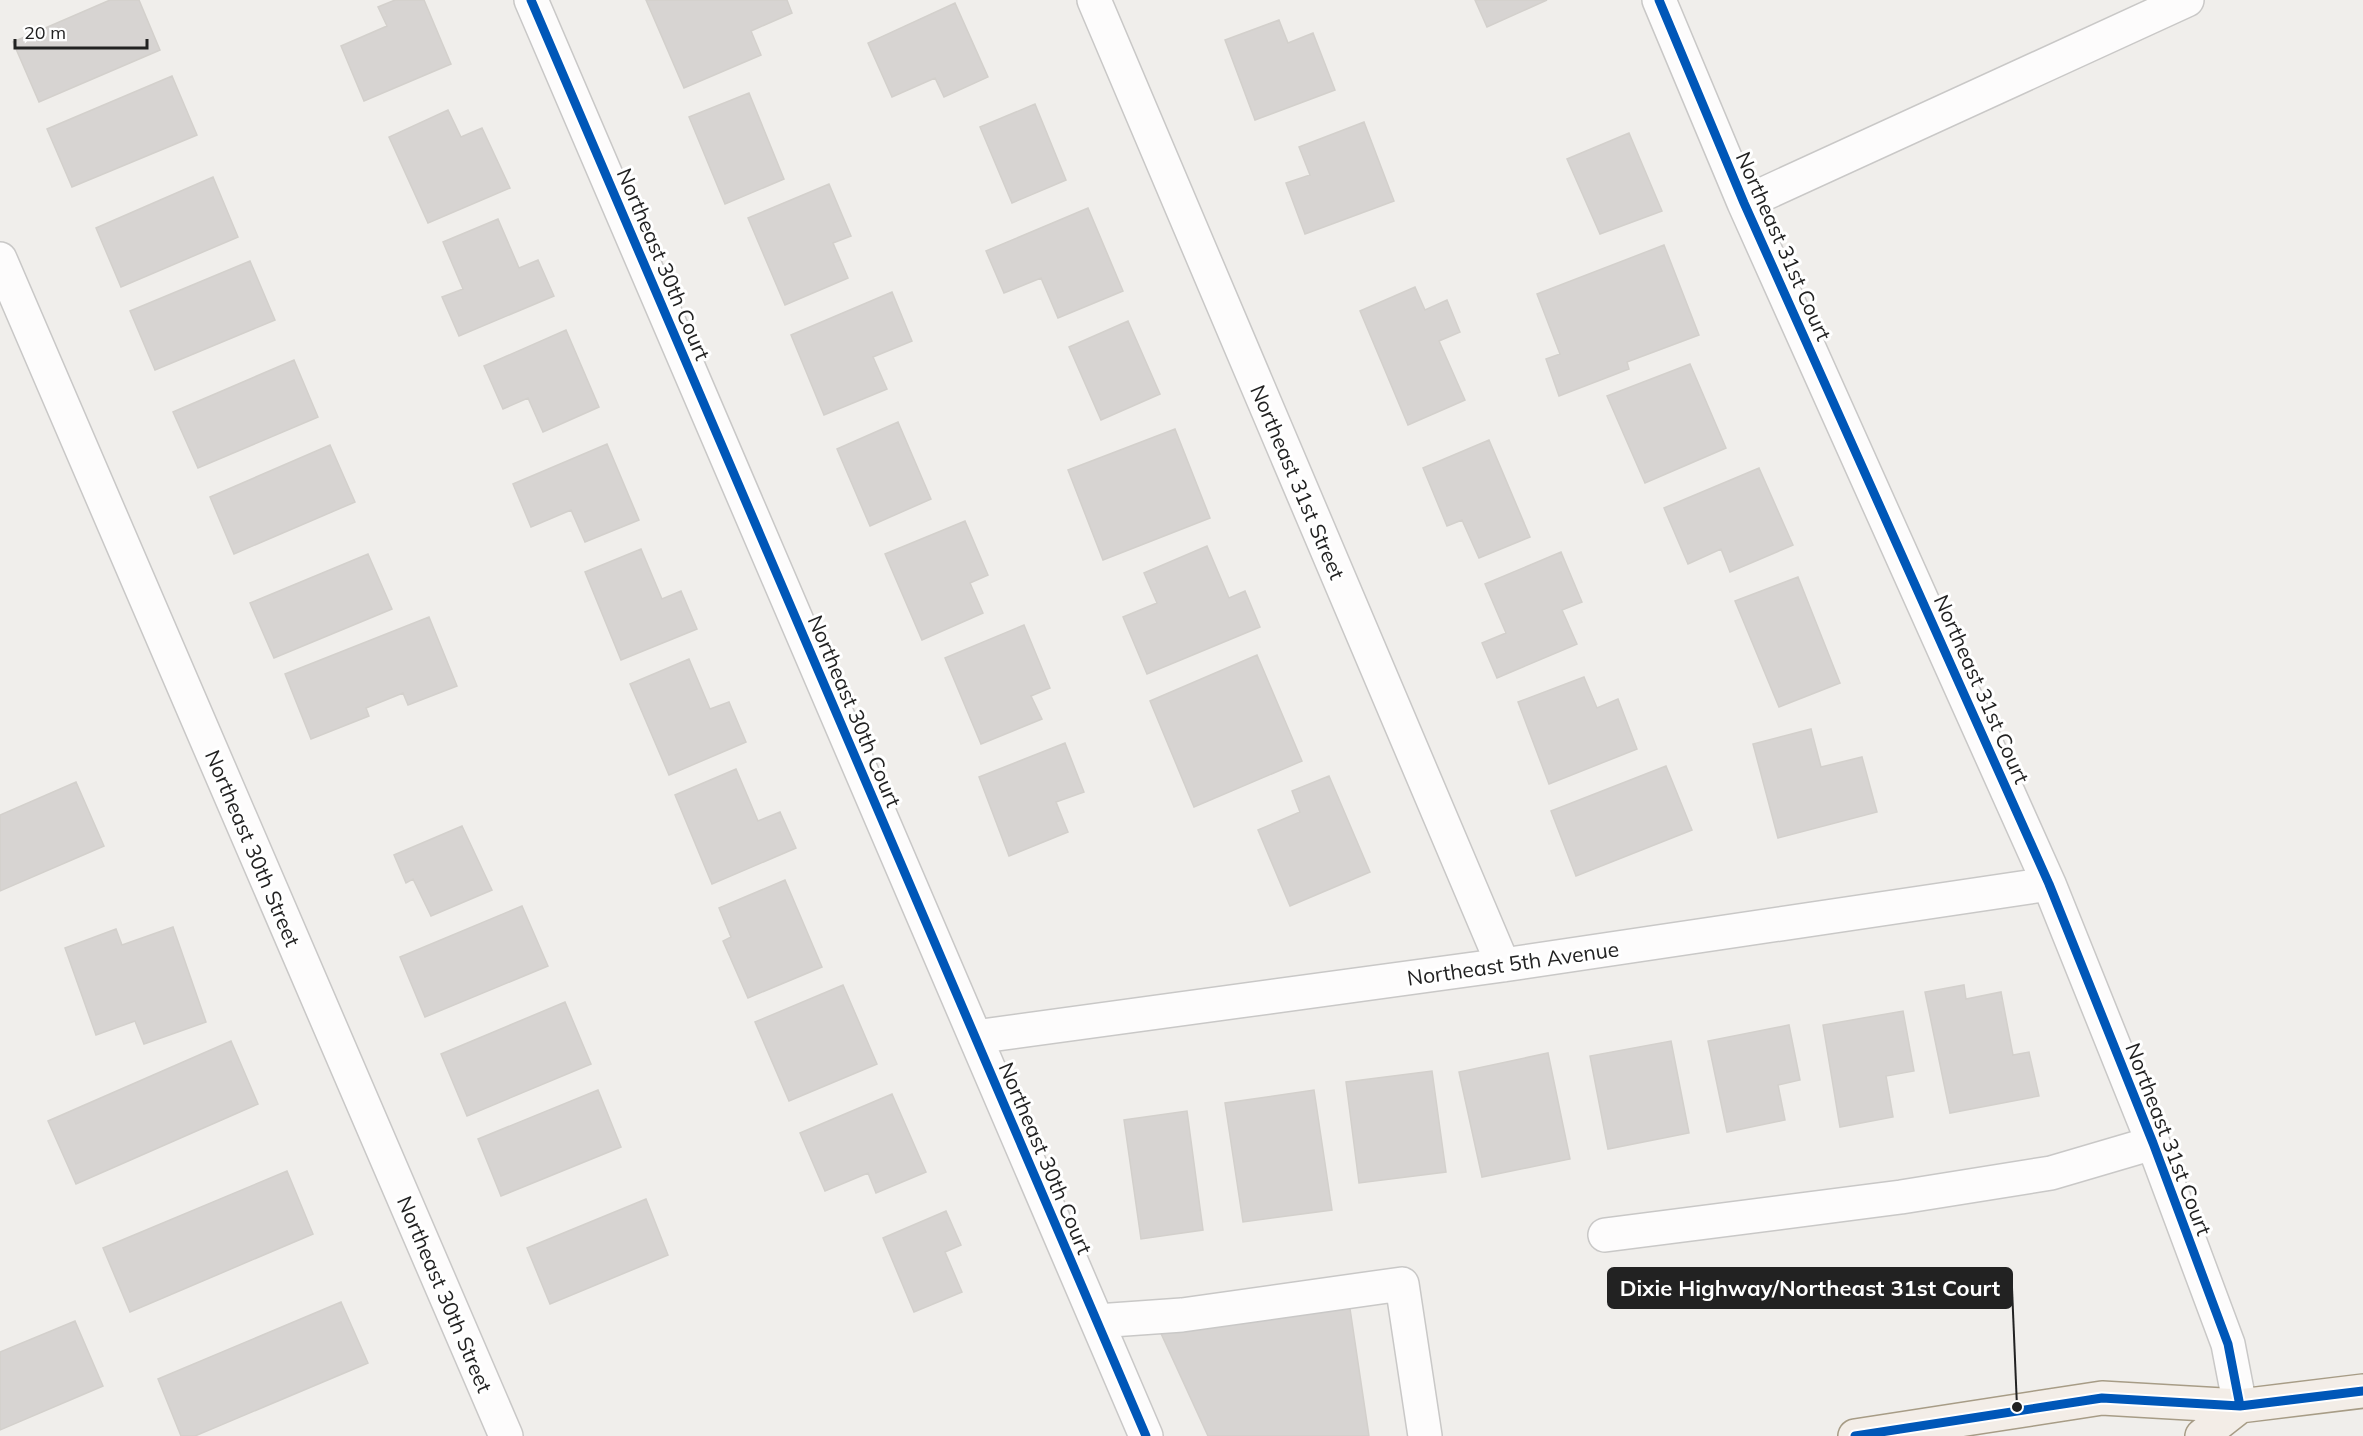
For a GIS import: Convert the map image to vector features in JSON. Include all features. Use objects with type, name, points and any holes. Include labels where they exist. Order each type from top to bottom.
[{"type":"main road","points":[[1855,1436],[2102,1398],[2240,1406],[2363,1391]]},
{"type":"main road","points":[[2202,1436],[2240,1406]]},
{"type":"street","name":"Northeast 30th Court","points":[[531,0],[1146,1436]]},
{"type":"street","name":"Northeast 31st Street","points":[[1094,0],[1503,965]]},
{"type":"street","name":"Northeast 31st Court","points":[[1659,0],[1744,203],[2049,884],[2153,1143],[2228,1344],[2240,1406]]},
{"type":"street","points":[[1744,203],[1906,130],[2123,14],[2187,0]]},
{"type":"street","name":"Northeast 30th Street","points":[[0,260],[506,1436]]},
{"type":"street","name":"Northeast 5th Avenue","points":[[975,1037],[1503,965],[2049,884]]},
{"type":"street","points":[[1605,1235],[1901,1197],[2051,1173],[2153,1143]]},
{"type":"street","points":[[1097,1322],[1182,1315],[1402,1284],[1425,1436]]},
{"type":"building","points":[[110,0],[139,0],[160,50],[39,102],[13,42]]},
{"type":"building","points":[[395,0],[424,0],[451,64],[364,101],[341,46],[387,26],[378,7]]},
{"type":"building","points":[[646,0],[787,0],[792,13],[751,31],[761,55],[684,88]]},
{"type":"building","points":[[1475,0],[1547,0],[1487,27]]},
{"type":"building","points":[[955,3],[988,77],[944,97],[935,78],[892,97],[868,43]]},
{"type":"building","points":[[1279,20],[1288,43],[1313,33],[1335,90],[1255,120],[1225,40]]},
{"type":"building","points":[[172,76],[197,135],[72,187],[47,129]]},
{"type":"building","points":[[749,93],[784,179],[725,204],[689,117]]},
{"type":"building","points":[[1035,104],[1066,180],[1012,203],[980,127]]},
{"type":"building","points":[[448,110],[461,137],[482,128],[510,188],[428,223],[389,137]]},
{"type":"building","points":[[1364,122],[1394,201],[1305,234],[1286,183],[1310,175],[1299,147]]},
{"type":"building","points":[[1629,133],[1662,211],[1600,234],[1567,159]]},
{"type":"building","points":[[213,177],[238,237],[121,287],[96,228]]},
{"type":"building","points":[[829,184],[851,236],[833,243],[848,278],[785,305],[748,218]]},
{"type":"building","points":[[1088,208],[1123,291],[1058,318],[1041,278],[1004,293],[986,251]]},
{"type":"building","points":[[498,219],[519,268],[538,260],[554,296],[459,336],[442,297],[463,289],[443,242]]},
{"type":"building","points":[[1664,245],[1699,335],[1627,362],[1629,369],[1559,396],[1546,359],[1560,354],[1537,294]]},
{"type":"building","points":[[250,261],[275,320],[155,370],[130,311]]},
{"type":"building","points":[[1415,287],[1425,310],[1447,300],[1460,332],[1439,341],[1465,400],[1408,425],[1360,311]]},
{"type":"building","points":[[892,292],[912,341],[873,357],[887,389],[824,415],[791,335]]},
{"type":"building","points":[[1128,321],[1160,394],[1101,420],[1069,347]]},
{"type":"building","points":[[566,330],[599,407],[543,432],[528,398],[503,409],[484,366]]},
{"type":"building","points":[[294,360],[318,417],[198,468],[173,412]]},
{"type":"building","points":[[1690,364],[1726,448],[1645,483],[1607,396]]},
{"type":"building","points":[[898,422],[931,499],[870,526],[837,449]]},
{"type":"building","points":[[1175,429],[1210,518],[1103,560],[1068,470]]},
{"type":"building","points":[[1489,440],[1530,537],[1479,558],[1462,520],[1447,526],[1423,468]]},
{"type":"building","points":[[607,444],[639,520],[585,542],[571,510],[531,527],[513,484]]},
{"type":"building","points":[[330,445],[355,502],[234,554],[210,497]]},
{"type":"building","points":[[1759,468],[1793,545],[1730,572],[1721,549],[1688,564],[1664,508]]},
{"type":"building","points":[[965,521],[988,575],[970,583],[983,613],[922,640],[885,554]]},
{"type":"building","points":[[1207,546],[1229,598],[1245,591],[1260,627],[1147,674],[1123,617],[1157,603],[1144,573]]},
{"type":"building","points":[[641,549],[662,599],[681,591],[697,629],[621,660],[585,572]]},
{"type":"building","points":[[1561,552],[1582,602],[1562,610],[1577,644],[1497,678],[1482,643],[1506,633],[1485,584]]},
{"type":"building","points":[[368,554],[392,609],[274,658],[250,603]]},
{"type":"building","points":[[1798,577],[1840,683],[1779,707],[1735,601]]},
{"type":"building","points":[[429,617],[457,686],[408,705],[403,693],[366,708],[369,716],[311,739],[285,674]]},
{"type":"building","points":[[1024,625],[1050,688],[1031,696],[1042,719],[981,744],[945,658]]},
{"type":"building","points":[[1257,655],[1302,761],[1194,807],[1150,701]]},
{"type":"building","points":[[689,659],[710,709],[729,702],[746,742],[669,775],[630,684]]},
{"type":"building","points":[[1584,677],[1597,708],[1618,699],[1637,749],[1549,784],[1518,702]]},
{"type":"building","points":[[1811,729],[1821,767],[1862,757],[1877,812],[1778,838],[1753,744]]},
{"type":"building","points":[[1065,743],[1084,792],[1056,802],[1068,832],[1009,856],[979,777]]},
{"type":"building","points":[[1666,766],[1692,830],[1576,876],[1551,811]]},
{"type":"building","points":[[736,769],[758,821],[780,812],[796,848],[712,884],[675,795]]},
{"type":"building","points":[[1329,776],[1370,872],[1290,906],[1258,830],[1300,812],[1292,791]]},
{"type":"building","points":[[76,782],[104,846],[0,891],[0,815]]},
{"type":"building","points":[[462,826],[492,890],[431,916],[413,879],[406,883],[394,855]]},
{"type":"building","points":[[785,880],[822,967],[748,998],[723,941],[731,937],[719,908]]},
{"type":"building","points":[[522,906],[548,966],[425,1017],[400,957]]},
{"type":"building","points":[[173,927],[206,1022],[144,1044],[135,1021],[96,1035],[65,948],[116,929],[122,945]]},
{"type":"building","points":[[843,985],[877,1064],[789,1101],[755,1022]]},
{"type":"building","points":[[1964,985],[1966,999],[2001,992],[2013,1055],[2029,1052],[2039,1096],[1950,1113],[1925,992]]},
{"type":"building","points":[[565,1002],[591,1064],[467,1116],[441,1054]]},
{"type":"building","points":[[1903,1011],[1914,1071],[1886,1076],[1893,1117],[1840,1127],[1823,1025]]},
{"type":"building","points":[[1789,1025],[1800,1080],[1778,1085],[1785,1120],[1727,1132],[1708,1041]]},
{"type":"building","points":[[231,1041],[258,1104],[76,1184],[48,1121]]},
{"type":"building","points":[[1671,1041],[1689,1133],[1608,1149],[1590,1056]]},
{"type":"building","points":[[1548,1053],[1570,1159],[1482,1177],[1459,1072]]},
{"type":"building","points":[[1432,1071],[1446,1172],[1359,1183],[1346,1082]]},
{"type":"building","points":[[598,1090],[621,1147],[501,1196],[478,1139]]},
{"type":"building","points":[[1314,1090],[1332,1210],[1243,1222],[1225,1103]]},
{"type":"building","points":[[892,1094],[926,1172],[876,1193],[868,1173],[825,1191],[800,1133]]},
{"type":"building","points":[[1187,1111],[1203,1230],[1141,1239],[1124,1120]]},
{"type":"building","points":[[287,1171],[313,1234],[130,1312],[103,1248]]},
{"type":"building","points":[[646,1199],[668,1255],[550,1304],[527,1248]]},
{"type":"building","points":[[946,1211],[961,1245],[945,1252],[962,1292],[914,1312],[883,1238]]},
{"type":"building","points":[[341,1302],[368,1363],[195,1436],[181,1436],[158,1379]]},
{"type":"building","points":[[1349,1302],[1369,1436],[1208,1436],[1159,1329]]},
{"type":"building","points":[[75,1321],[103,1386],[0,1430],[0,1352]]},
{"type":"cycle path","points":[[531,0],[1146,1436]]},
{"type":"cycle path","points":[[1659,0],[1744,203],[2049,884],[2153,1143],[2228,1344],[2240,1406]]},
{"type":"cycle path","points":[[1855,1436],[2102,1398],[2240,1406],[2363,1391]]},
{"type":"place","name":"Dixie Highway/Northeast 31st Court","points":[[2017,1407]]}]
